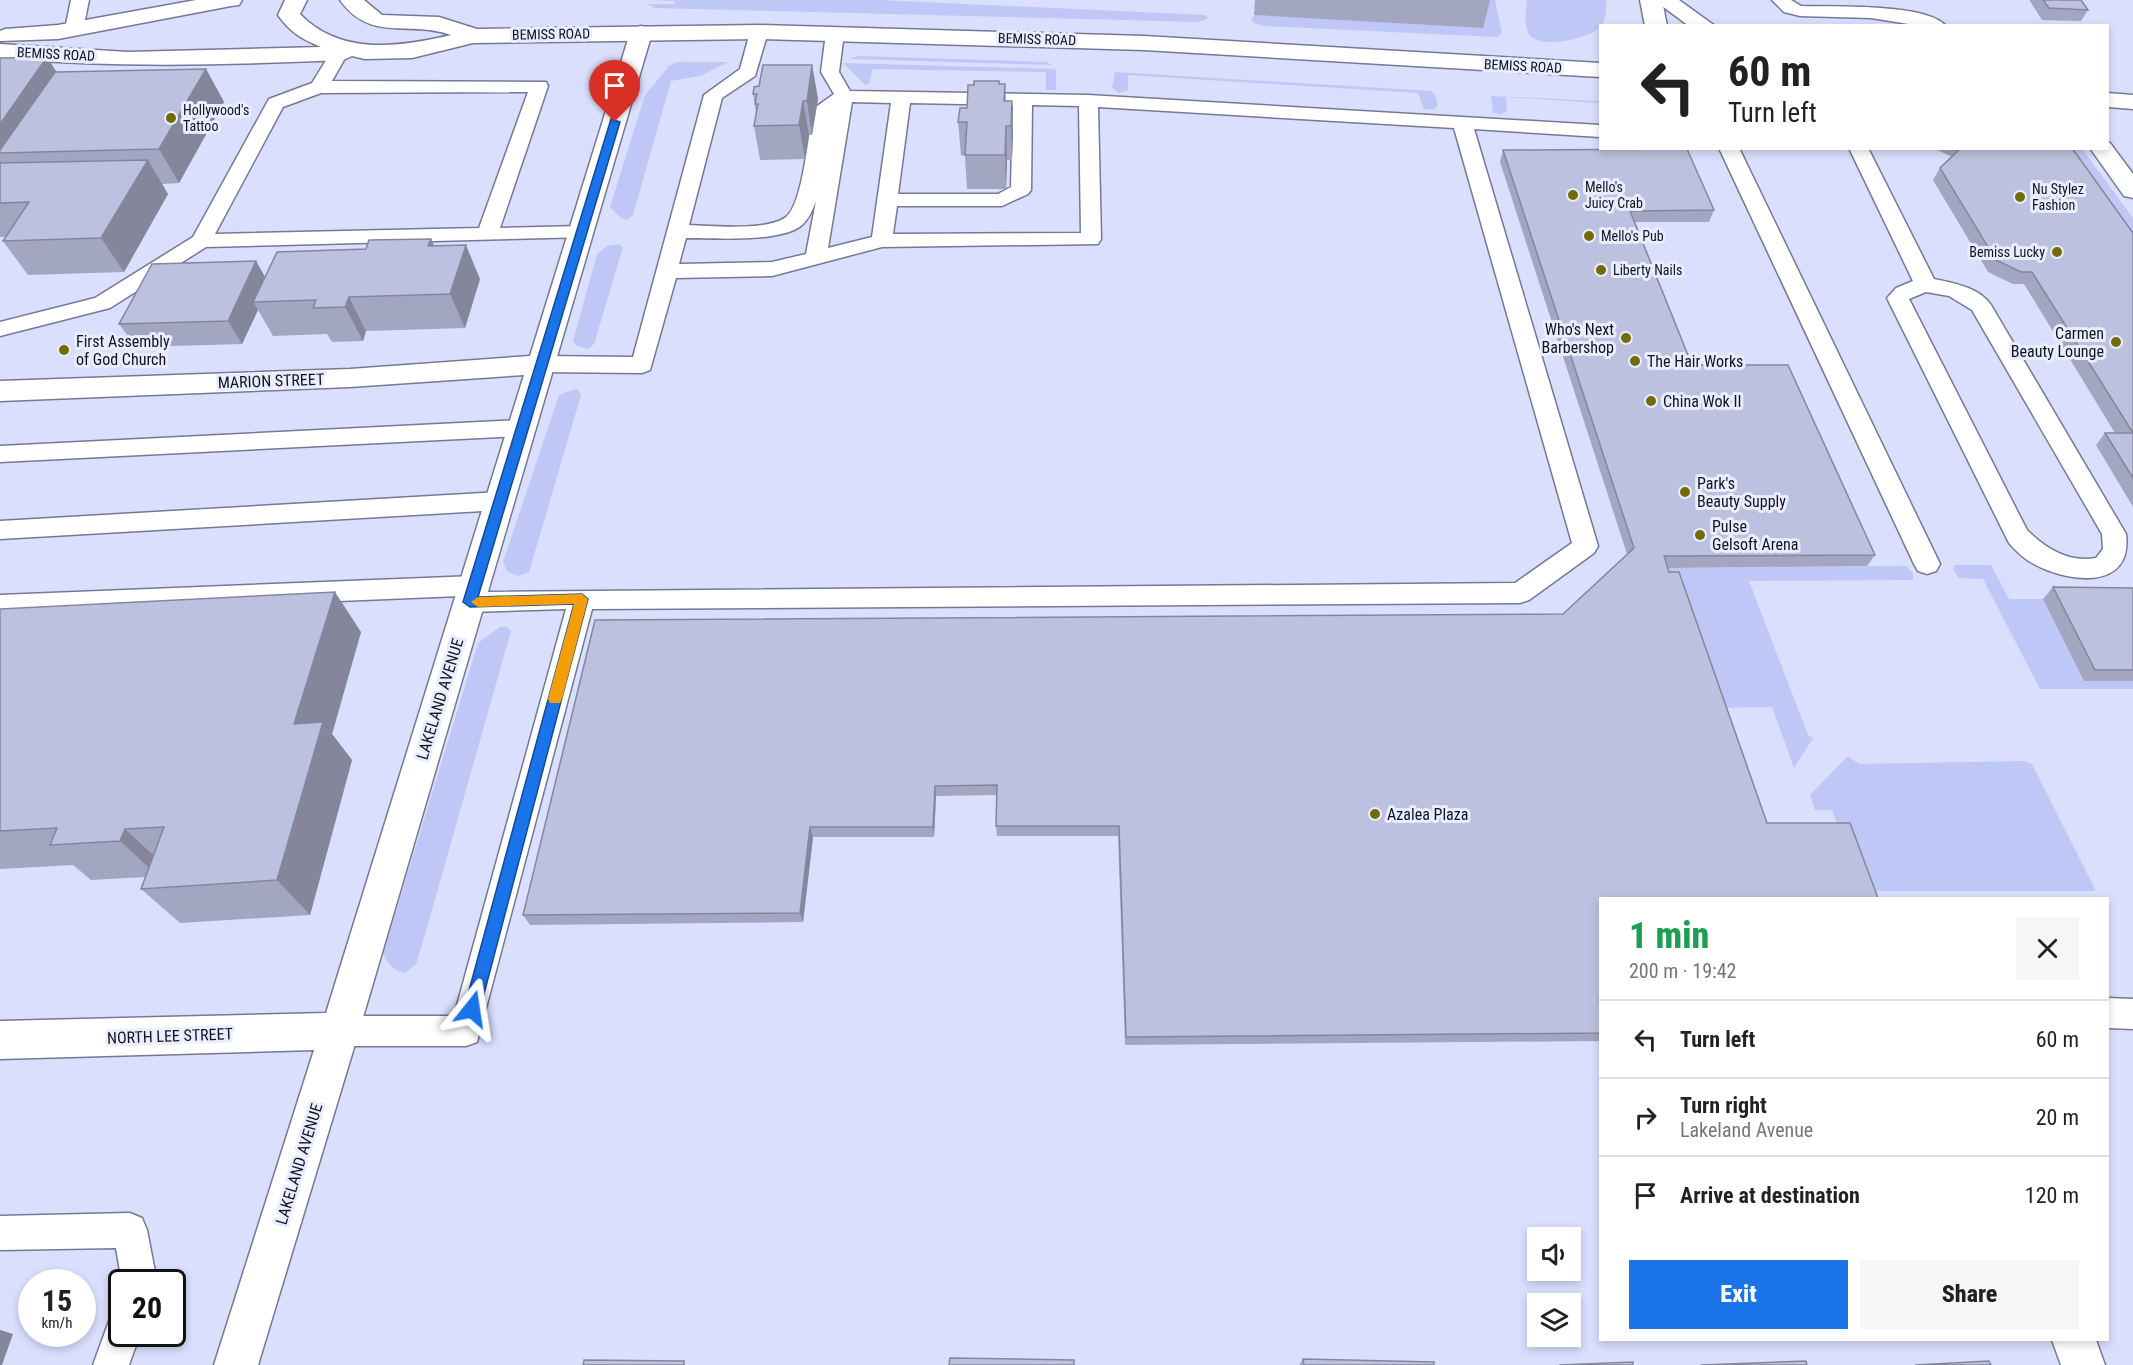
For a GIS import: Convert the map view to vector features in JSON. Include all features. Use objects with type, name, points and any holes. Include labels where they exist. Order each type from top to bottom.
[{"type":"main road","points":[[0,36],[75,29],[227,0]]},
{"type":"main road","name":"BEMISS ROAD","points":[[296,0],[289,15],[306,33],[332,44],[364,52]]},
{"type":"main road","name":"BEMISS ROAD","points":[[351,0],[377,21],[439,23],[474,36]]},
{"type":"main road","points":[[1651,0],[1656,24]]},
{"type":"main road","points":[[1665,0],[1701,24]]},
{"type":"main road","name":"BEMISS ROAD","points":[[0,51],[57,57],[233,57],[412,51],[474,36],[759,32],[1132,42],[1599,70]]},
{"type":"main road","name":"LAKELAND AVENUE","points":[[236,1365],[340,1031],[641,33]]},
{"type":"main road","points":[[2109,100],[2133,102]]},
{"type":"main road","points":[[2103,150],[2133,191]]},
{"type":"main road","name":"MARION STREET","points":[[0,391],[351,378],[542,364]]},
{"type":"main road","name":"NORTH LEE STREET","points":[[0,1040],[340,1031]]},
{"type":"main road","points":[[2074,1341],[2084,1365]]},
{"type":"lane","points":[[75,29],[80,0]]},
{"type":"lane","points":[[1780,0],[1790,9],[1800,11],[1916,18],[1925,19],[1934,24]]},
{"type":"lane","points":[[542,364],[642,365],[713,95],[748,72],[759,32]]},
{"type":"lane","points":[[816,258],[844,96],[830,72],[835,33]]},
{"type":"lane","points":[[319,87],[339,53]]},
{"type":"lane","points":[[0,329],[102,303],[201,241],[276,103],[319,87],[539,86],[487,234]]},
{"type":"lane","points":[[678,231],[771,231],[794,223],[805,206],[822,109],[844,96],[1088,101],[1599,131]]},
{"type":"lane","points":[[882,241],[901,97]]},
{"type":"lane","points":[[888,200],[1002,200],[1021,190],[1023,100]]},
{"type":"lane","points":[[667,271],[772,269],[882,241],[1091,239],[1088,101]]},
{"type":"lane","points":[[0,605],[472,594],[582,599],[1520,593],[1585,546],[1462,122]]},
{"type":"lane","points":[[1730,150],[1927,564]]},
{"type":"lane","points":[[1859,150],[1926,285]]},
{"type":"lane","points":[[201,241],[581,232]]},
{"type":"lane","points":[[1926,285],[1955,290],[1980,305],[2114,534],[2118,546],[2115,556],[2107,564],[2095,569],[2079,569],[2061,565],[2043,558],[2018,536],[1898,298],[1904,291],[1926,285]]},
{"type":"lane","points":[[0,454],[522,428]]},
{"type":"lane","points":[[0,530],[500,501]]},
{"type":"lane","points":[[340,1031],[466,1031],[582,599]]},
{"type":"lane","points":[[2109,1013],[2133,1014]]},
{"type":"lane","points":[[0,1233],[130,1230],[137,1269]]},
{"type":"lane","points":[[111,1365],[117,1347]]},
{"type":"shaded area","points":[[648,0],[879,0],[1205,15],[1208,18],[1199,22],[655,8],[647,4],[674,4],[675,1]]},
{"type":"shaded area","points":[[1479,0],[1495,0],[1502,33],[1497,37],[1264,26],[1254,23],[1251,19],[1255,15],[1482,28]]},
{"type":"shaded area","points":[[1527,0],[1606,0],[1605,16],[1599,28],[1572,40],[1550,42],[1533,38],[1528,32]]},
{"type":"shaded area","points":[[858,56],[1046,62],[1052,65],[849,59]]},
{"type":"shaded area","points":[[677,62],[729,62],[700,76],[671,81],[633,215],[628,220],[621,218],[610,207],[645,95],[669,66]]},
{"type":"shaded area","points":[[843,63],[1056,69],[1056,90],[1046,90],[1046,72],[872,69],[870,83],[865,85]]},
{"type":"shaded area","points":[[1115,72],[1431,91],[1435,94],[1438,106],[1433,110],[1424,109],[1418,93],[1128,75],[1128,90],[1119,93],[1112,88]]},
{"type":"shaded area","points":[[1491,96],[1599,101],[1599,103],[1506,97],[1507,111],[1500,115],[1493,112]]},
{"type":"shaded area","points":[[2066,150],[2083,150],[2133,218],[2133,258]]},
{"type":"shaded area","points":[[619,244],[623,247],[594,344],[588,349],[577,346],[573,341],[597,254],[607,246]]},
{"type":"shaded area","points":[[575,389],[581,395],[529,572],[518,576],[507,571],[503,562],[559,395]]},
{"type":"shaded area","points":[[1955,565],[1991,565],[2009,599],[2043,599],[2084,681],[2133,681],[2133,689],[2040,689],[1983,579],[1959,578],[1953,569]]},
{"type":"shaded area","points":[[1906,566],[1913,573],[1913,580],[1749,581],[1808,735],[1813,738],[1794,768],[1772,707],[1716,708],[1658,568]]},
{"type":"shaded area","points":[[500,627],[507,627],[511,631],[426,931],[416,964],[405,973],[401,972],[391,966],[383,954],[478,643]]},
{"type":"shaded area","points":[[1848,756],[1859,764],[2024,761],[2032,764],[2096,891],[1863,891],[1832,810],[1815,810],[1810,795]]},
{"type":"building","points":[[2043,0],[2081,0],[2088,10],[2049,8]]},
{"type":"building","points":[[47,57],[0,124],[0,58]]},
{"type":"building","points":[[763,65],[812,65],[807,101],[803,101],[799,125],[754,126],[758,104],[755,104],[757,94],[753,94],[754,87],[759,86]]},
{"type":"building","points":[[206,69],[159,149],[0,153],[55,72]]},
{"type":"building","points":[[974,81],[999,81],[999,84],[1005,84],[1004,101],[1012,101],[1011,126],[1006,126],[1005,155],[965,155],[967,122],[958,122],[960,108],[967,108],[968,85],[974,85]]},
{"type":"building","name":"Azalea Plaza","points":[[1503,150],[1687,150],[1714,210],[1630,211],[1692,365],[1788,365],[1875,555],[1664,556],[1669,572],[1679,572],[1767,823],[1850,823],[1878,897],[1599,897],[1599,1033],[1126,1037],[1119,826],[996,826],[997,785],[935,786],[933,827],[810,827],[800,913],[523,915],[595,620],[1563,614],[1634,548]]},
{"type":"building","points":[[1959,150],[2073,150],[2133,233],[2133,433],[2032,272],[2021,272],[1996,260],[1940,168]]},
{"type":"building","points":[[148,160],[101,238],[3,241],[29,202],[0,203],[0,163]]},
{"type":"building","points":[[431,239],[428,246],[466,245],[450,294],[349,297],[345,307],[313,308],[316,300],[253,302],[277,252],[366,249],[369,240]]},
{"type":"building","points":[[256,261],[228,321],[119,324],[152,264]]},
{"type":"building","points":[[2105,433],[2133,433],[2133,478]]},
{"type":"building","points":[[2053,587],[2133,588],[2133,670],[2095,670]]},
{"type":"building","points":[[335,592],[294,724],[323,722],[277,880],[141,889],[164,827],[125,829],[120,841],[50,845],[57,828],[0,831],[0,609]]},
{"type":"building","points":[[950,1358],[1074,1360],[1074,1365],[949,1365]]},
{"type":"building","points":[[1303,1359],[1434,1362],[1434,1365],[1304,1365]]},
{"type":"building","points":[[584,1360],[684,1361],[684,1365],[583,1365]]},
{"type":"building","points":[[1806,1361],[1807,1365],[1701,1365]]},
{"type":"building","points":[[1989,1361],[1991,1365],[1915,1365]]},
{"type":"building","points":[[1633,1362],[1633,1365],[1559,1365]]},
{"type":"slow traffic","points":[[478,602],[582,599],[555,699]]},
{"type":"place","name":"Hollywood's Tattoo","points":[[171,118]]},
{"type":"place","name":"Mello's Juicy Crab","points":[[1573,195]]},
{"type":"place","name":"Nu Stylez Fashion","points":[[2020,197]]},
{"type":"place","name":"Mello's Pub","points":[[1589,236]]},
{"type":"place","name":"Bemiss Lucky","points":[[2057,252]]},
{"type":"place","name":"Liberty Nails","points":[[1601,270]]},
{"type":"place","name":"Who's Next Barbershop","points":[[1626,338]]},
{"type":"place","name":"Carmen Beauty Lounge","points":[[2116,342]]},
{"type":"place","name":"First Assembly of God Church","points":[[64,350]]},
{"type":"place","name":"The Hair Works","points":[[1635,361]]},
{"type":"place","name":"China Wok II","points":[[1651,401]]},
{"type":"place","name":"Park's Beauty Supply","points":[[1685,492]]},
{"type":"place","name":"Pulse Gelsoft Arena","points":[[1700,535]]},
{"type":"place","name":"Azalea Plaza","points":[[1375,814]]},
{"type":"route","points":[[472,1009],[582,599],[470,602],[615,122]]}]
